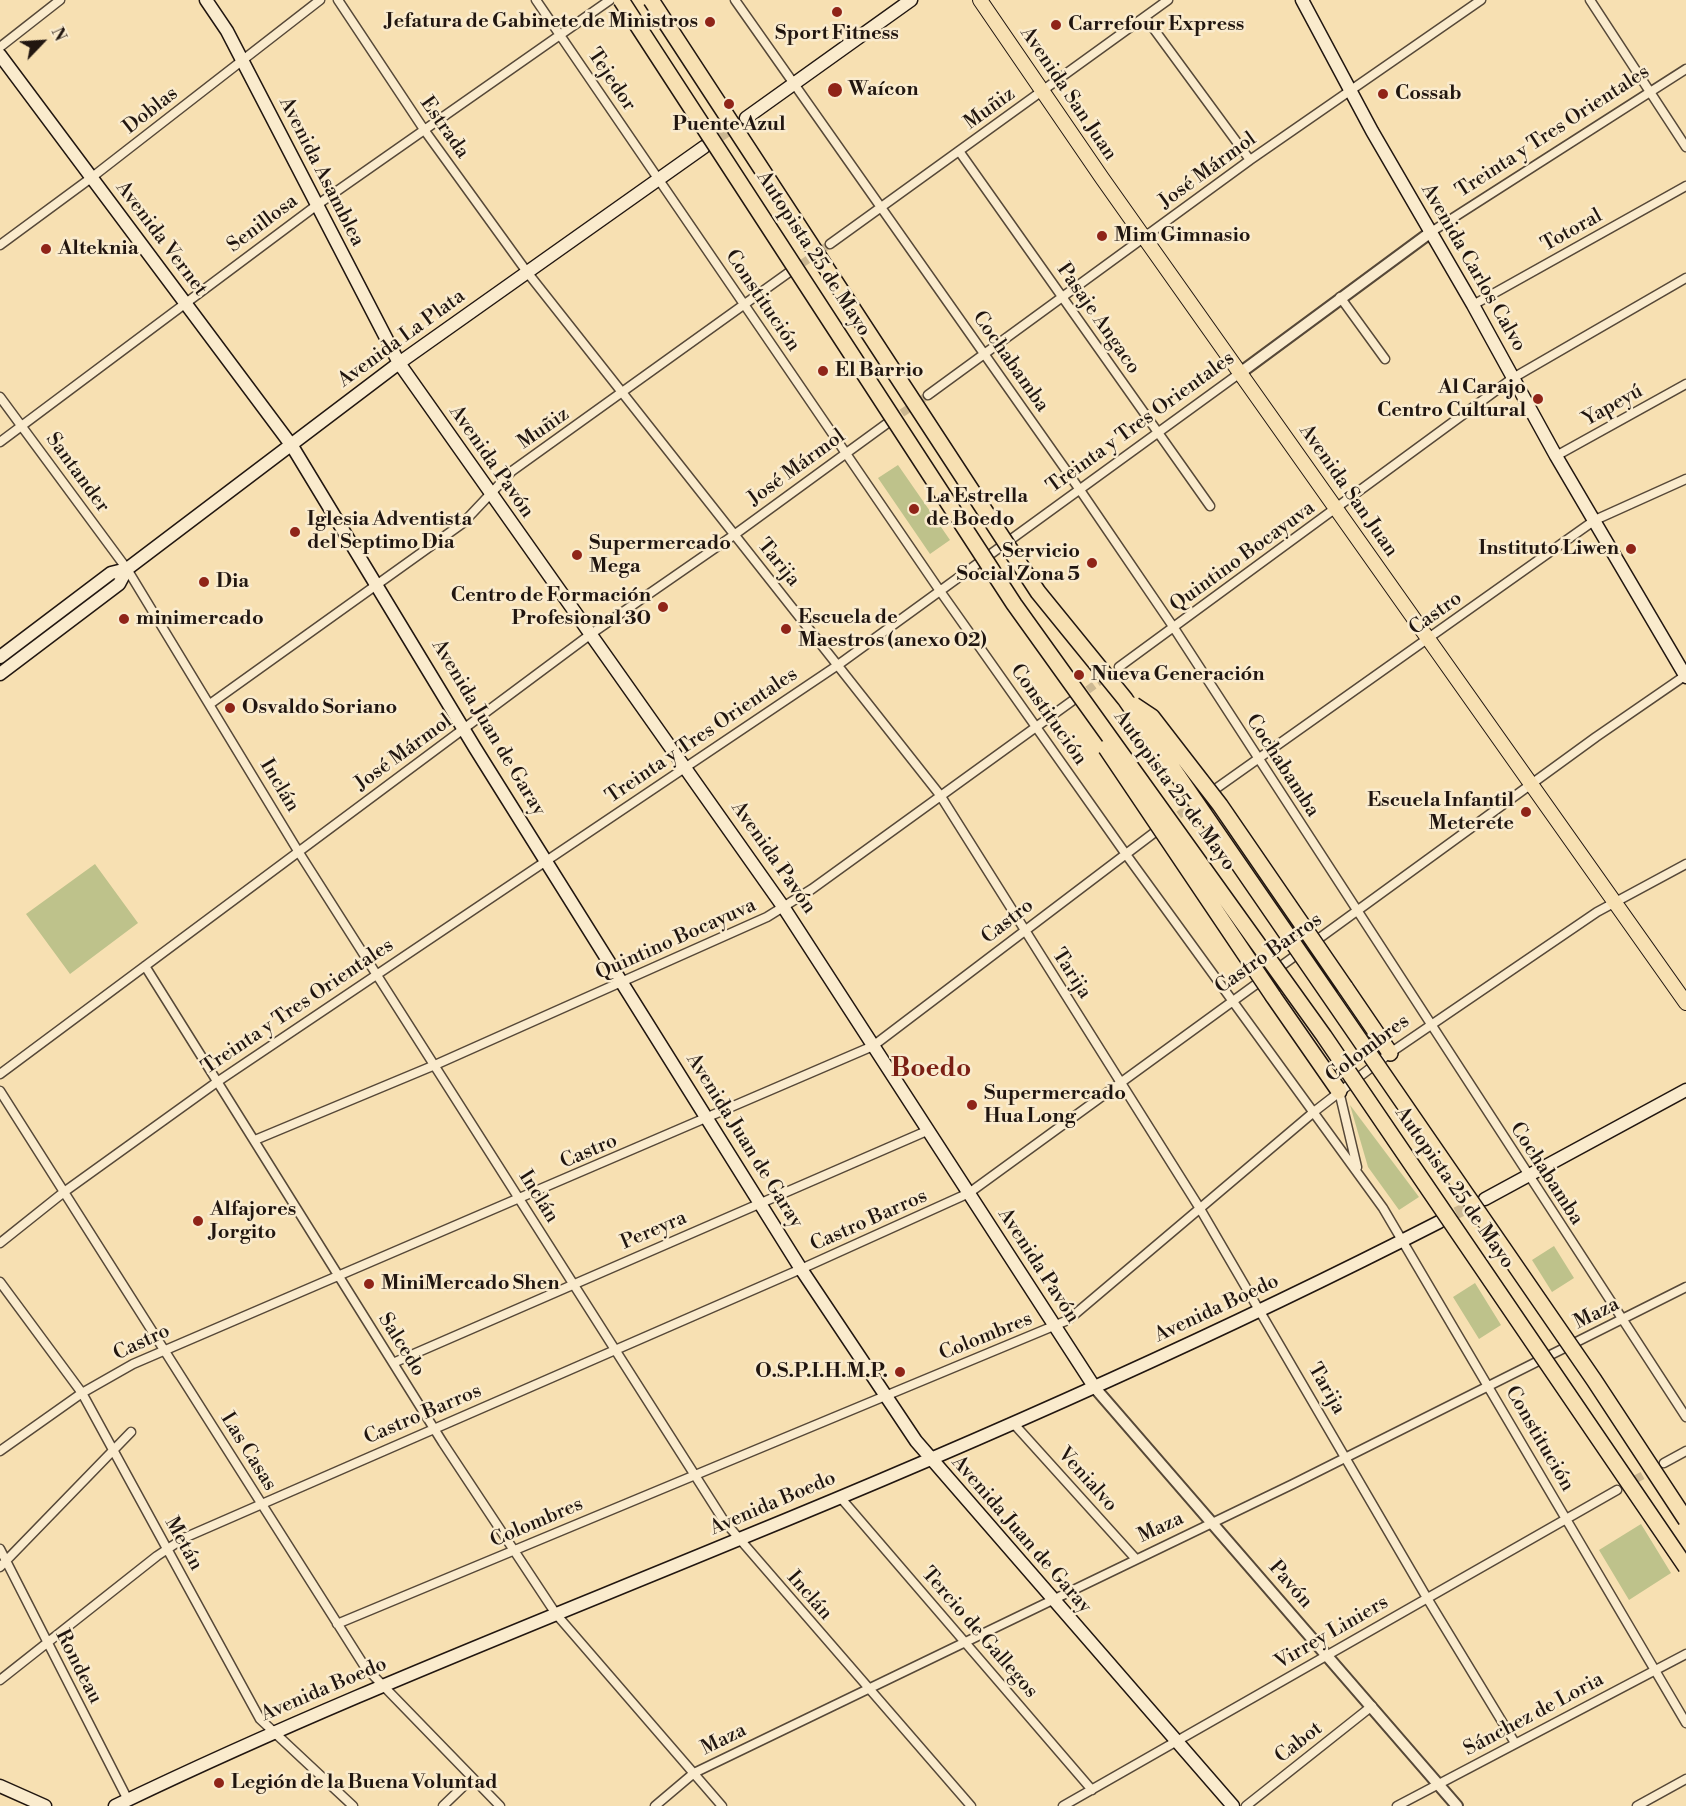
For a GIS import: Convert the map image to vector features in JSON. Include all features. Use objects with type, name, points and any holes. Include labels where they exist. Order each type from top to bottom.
[{"type":"highway","name":"Autopista 25 de Mayo","points":[[621,0],[1044,645],[1324,1036],[1686,1567]]},
{"type":"highway","name":"Autopista 25 de Mayo","points":[[651,0],[1038,592],[1125,699],[1574,1351],[1686,1520]]},
{"type":"highway","points":[[1044,645],[1128,783],[1339,1091]]},
{"type":"highway","points":[[1125,699],[1152,717],[1220,805],[1390,1053]]},
{"type":"main road","name":"Avenida Asamblea","points":[[206,0],[227,31],[399,363]]},
{"type":"main road","points":[[746,117],[911,0]]},
{"type":"main road","name":"Avenida San Juan","points":[[980,0],[1240,374],[1686,1003]]},
{"type":"main road","name":"Avenida Carlos Calvo","points":[[1302,0],[1411,198],[1427,234],[1473,305],[1556,456],[1686,676]]},
{"type":"main road","name":"Avenida Vernet","points":[[0,55],[292,446]]},
{"type":"main road","name":"Avenida La Plata","points":[[0,674],[118,584],[127,569],[399,363],[704,147]]},
{"type":"main road","name":"Avenida Pavón","points":[[399,363],[784,908],[1095,1388]]},
{"type":"main road","name":"Avenida Juan de Garay","points":[[292,446],[546,862],[801,1269],[884,1397],[930,1460],[1233,1806]]},
{"type":"main road","name":"Avenida La Plata","points":[[0,657],[111,573],[127,569]]},
{"type":"main road","points":[[1485,1199],[1686,1090]]},
{"type":"main road","name":"Avenida Boedo","points":[[115,1806],[273,1733],[382,1686],[1014,1424],[1261,1310],[1439,1222]]},
{"type":"main road","points":[[0,1786],[45,1806]]},
{"type":"street","points":[[0,47],[60,0]]},
{"type":"street","name":"Doblas","points":[[0,245],[91,178],[320,0]]},
{"type":"street","name":"Estrada","points":[[338,0],[425,131],[527,272]]},
{"type":"street","name":"Tejedor","points":[[536,0],[658,180]]},
{"type":"street","name":"Senillosa","points":[[0,442],[317,205],[610,0]]},
{"type":"street","name":"Cochabamba","points":[[735,0],[1080,490],[1173,628],[1686,1417]]},
{"type":"street","name":"José Mármol","points":[[928,394],[1250,160],[1481,0]]},
{"type":"street","points":[[1590,0],[1686,147]]},
{"type":"street","name":"Muñiz","points":[[830,244],[1145,17],[1162,2]]},
{"type":"street","points":[[1145,17],[1250,160]]},
{"type":"street","name":"Treinta y Tres Orientales","points":[[0,1243],[64,1192],[217,1082],[838,665],[1240,374],[1427,234],[1686,69]]},
{"type":"street","name":"Pasaje Angaco","points":[[959,151],[1210,506]]},
{"type":"street","name":"Constitución","points":[[658,180],[940,591],[1125,853],[1315,1111],[1404,1240],[1686,1723]]},
{"type":"street","name":"Totoral","points":[[1473,305],[1686,186]]},
{"type":"street","name":"Tarija","points":[[527,272],[940,795],[1199,1207],[1427,1598],[1515,1743]]},
{"type":"street","name":"Muñiz","points":[[210,704],[462,523],[512,471],[624,393],[788,273]]},
{"type":"street","name":"Quintino Bocayuva","points":[[1119,667],[1513,378],[1686,278]]},
{"type":"street","points":[[1340,297],[1385,359]]},
{"type":"street","name":"Yapeyú","points":[[1556,456],[1686,384]]},
{"type":"street","name":"Santander","points":[[0,397],[127,569]]},
{"type":"street","name":"José Mármol","points":[[0,1074],[591,634],[734,535],[889,422]]},
{"type":"street","name":"Castro","points":[[1214,790],[1429,640],[1595,520],[1686,479]]},
{"type":"street","name":"Inclán","points":[[127,569],[298,850],[738,1540],[971,1806]]},
{"type":"street","name":"Castro Barros","points":[[0,1680],[167,1549],[200,1530],[801,1269],[969,1193],[1596,737],[1686,676]]},
{"type":"street","name":"Quintino Bocayuva","points":[[255,1140],[435,1065],[784,908],[1072,701]]},
{"type":"street","name":"Castro","points":[[0,1451],[82,1392],[165,1350],[709,1119],[873,1046],[1159,829]]},
{"type":"street","name":"Colombres","points":[[338,1624],[1054,1327],[1083,1310],[1199,1207],[1339,1091],[1429,1024],[1615,902],[1686,864]]},
{"type":"street","name":"Salcedo","points":[[145,966],[434,1428],[556,1614],[722,1806]]},
{"type":"street","name":"Las Casas","points":[[0,1091],[365,1667],[500,1806]]},
{"type":"street","name":"Constitución","points":[[1339,1091],[1359,1174]]},
{"type":"street","name":"Pereyra","points":[[393,1363],[928,1130]]},
{"type":"street","name":"Metán","points":[[0,1282],[82,1392],[260,1719],[353,1806]]},
{"type":"street","name":"Maza","points":[[655,1806],[694,1773],[1346,1457],[1686,1287]]},
{"type":"street","name":"Pavón","points":[[1095,1388],[1457,1806]]},
{"type":"street","name":"Venialvo","points":[[1014,1424],[1135,1558]]},
{"type":"street","points":[[3,1564],[131,1432]]},
{"type":"street","points":[[1664,1463],[1686,1451]]},
{"type":"street","name":"Virrey Liniers","points":[[1063,1806],[1617,1490]]},
{"type":"street","name":"Tercio de Gallegos","points":[[840,1497],[1092,1790]]},
{"type":"street","name":"Rondeau","points":[[0,1549],[3,1564],[47,1643],[128,1800]]},
{"type":"street","name":"Sánchez de Loria","points":[[1397,1806],[1686,1653]]},
{"type":"street","name":"Cabot","points":[[1246,1806],[1372,1706]]},
{"type":"street","points":[[443,1806],[472,1778]]},
{"type":"street","points":[[1637,1806],[1686,1779]]},
{"type":"green space","name":"La Estrella de Boedo","points":[[898,465],[950,540],[930,554],[878,478]]},
{"type":"green space","points":[[95,864],[138,923],[70,974],[26,914]]},
{"type":"green space","points":[[1350,1105],[1419,1197],[1399,1210],[1368,1167]]},
{"type":"green space","points":[[1554,1246],[1574,1278],[1552,1292],[1532,1260]]},
{"type":"green space","points":[[1475,1283],[1501,1325],[1479,1339],[1453,1297]]},
{"type":"green space","points":[[1641,1524],[1671,1573],[1629,1600],[1599,1550]]},
{"type":"tunnel","points":[[705,146],[740,122]]},
{"type":"tunnel","points":[[793,270],[830,244]]},
{"type":"tunnel","points":[[892,420],[928,395]]},
{"type":"tunnel","points":[[1078,697],[1119,667]]},
{"type":"tunnel","points":[[1169,822],[1212,791]]},
{"type":"tunnel","points":[[1440,1221],[1481,1201]]},
{"type":"tunnel","points":[[1625,1485],[1656,1468]]},
{"type":"place","name":"Sport Fitness","points":[[837,12]]},
{"type":"place","name":"Jefatura de Gabinete de Ministros","points":[[710,22]]},
{"type":"place","name":"Carrefour Express","points":[[1056,25]]},
{"type":"place","name":"Waícon","points":[[835,90]]},
{"type":"place","name":"Cossab","points":[[1383,94]]},
{"type":"place","name":"Puente Azul","points":[[729,104]]},
{"type":"place","name":"Mim Gimnasio","points":[[1102,236]]},
{"type":"place","name":"Alteknia","points":[[46,249]]},
{"type":"place","name":"El Barrio","points":[[823,371]]},
{"type":"place","name":"Al Carajo Centro Cultural","points":[[1538,399]]},
{"type":"place","name":"La Estrella de Boedo","points":[[914,509]]},
{"type":"place","name":"Iglesia Adventista del Septimo Dia","points":[[295,532]]},
{"type":"place","name":"Instituto Liwen","points":[[1631,549]]},
{"type":"place","name":"Supermercado Mega","points":[[577,555]]},
{"type":"place","name":"Servicio Social Zona 5","points":[[1092,563]]},
{"type":"place","name":"Dia","points":[[204,582]]},
{"type":"place","name":"Centro de Formación Profesional 30","points":[[663,607]]},
{"type":"place","name":"minimercado","points":[[124,619]]},
{"type":"place","name":"Escuela de Maestros (anexo 02)","points":[[786,629]]},
{"type":"place","name":"Nueva Generación","points":[[1079,675]]},
{"type":"place","name":"Osvaldo Soriano","points":[[230,708]]},
{"type":"place","name":"Escuela Infantil Meterete","points":[[1526,812]]},
{"type":"place","name":"Supermercado Hua Long","points":[[972,1105]]},
{"type":"place","name":"Alfajores Jorgito","points":[[198,1221]]},
{"type":"place","name":"MiniMercado Shen","points":[[369,1284]]},
{"type":"place","name":"O.S.P.I.H.M.P.","points":[[900,1372]]},
{"type":"place","name":"Legión de la Buena Voluntad","points":[[219,1783]]},
{"type":"district","name":"Boedo","points":[[931,1070]]}]
